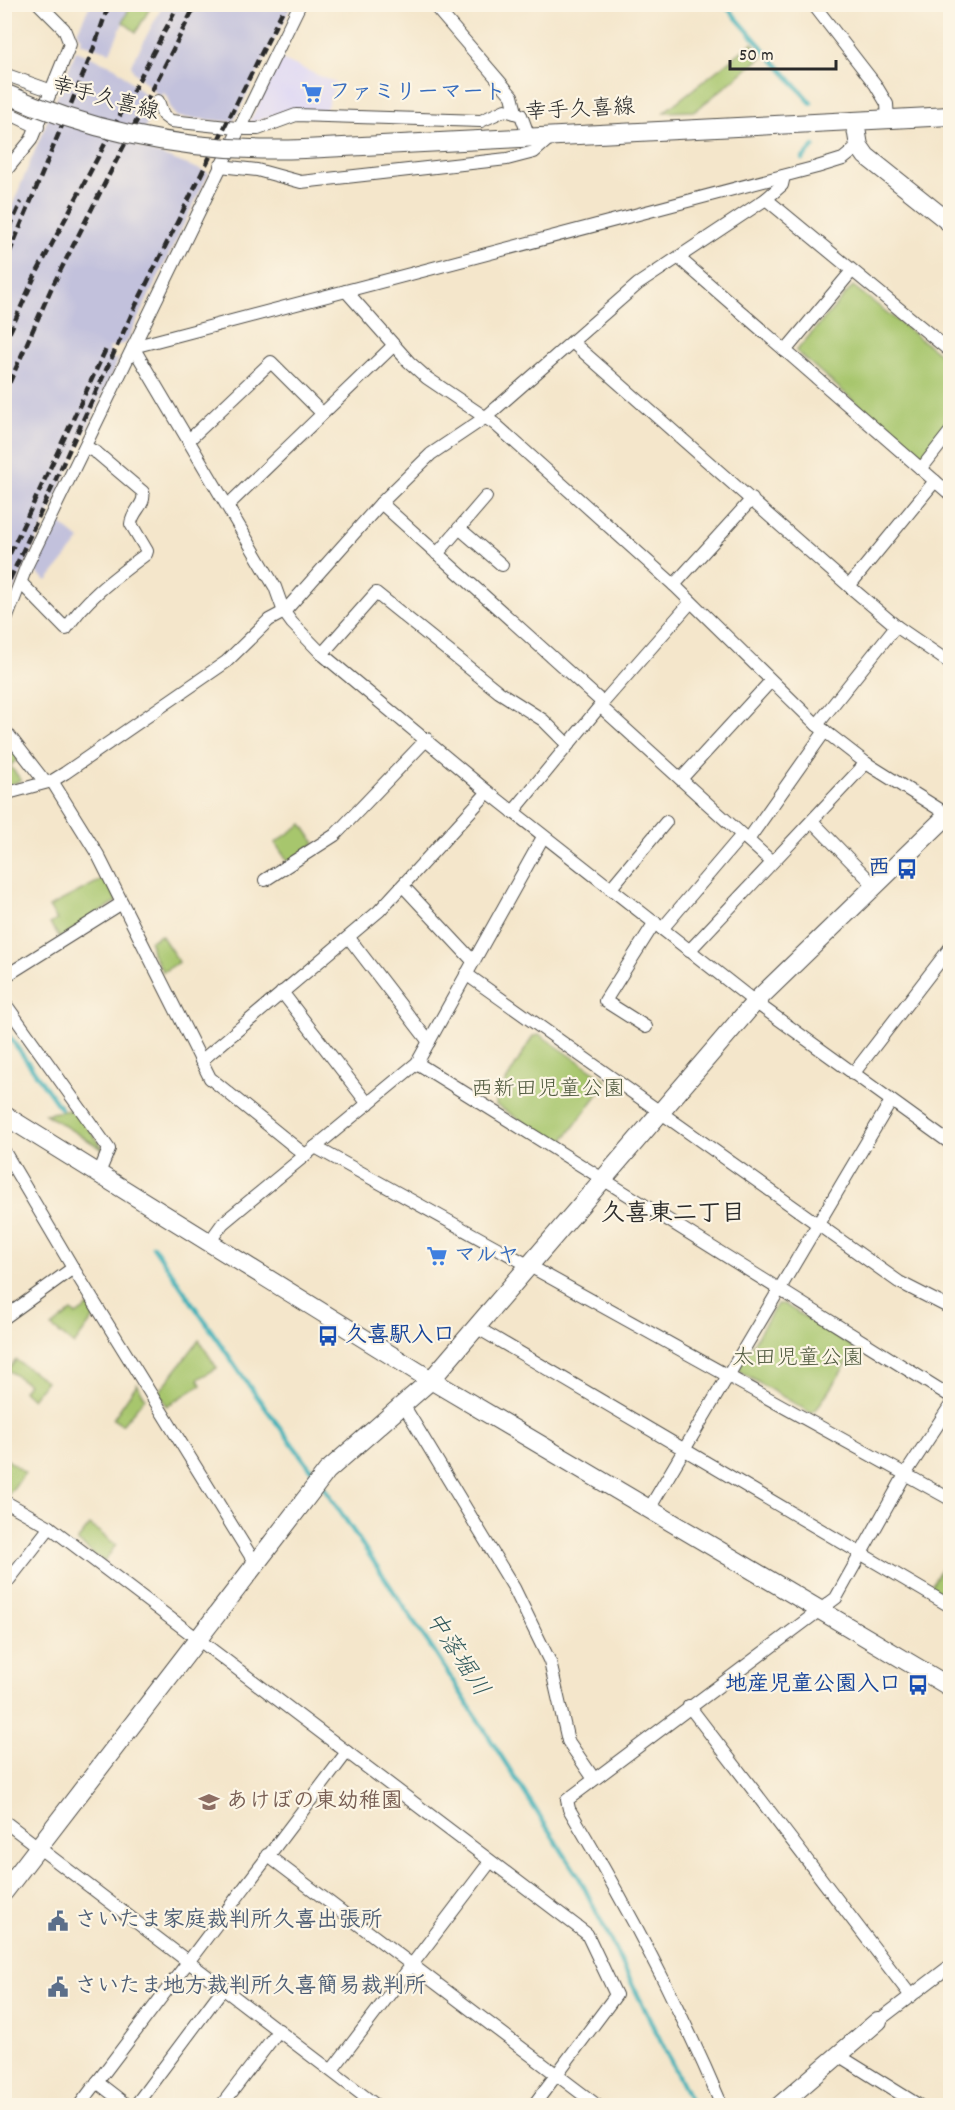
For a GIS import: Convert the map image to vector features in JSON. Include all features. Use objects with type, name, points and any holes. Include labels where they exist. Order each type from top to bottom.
[{"type":"street","points":[[4,173],[19,158],[38,127],[70,44],[64,29],[39,4]]},
{"type":"street","points":[[4,625],[22,584],[27,565],[300,4]]},
{"type":"street","points":[[434,4],[512,96],[516,112]]},
{"type":"street","points":[[813,4],[879,91],[887,104],[888,120]]},
{"type":"street","points":[[4,74],[52,91]]},
{"type":"street","name":"幸手久喜線","points":[[4,93],[62,116],[127,134],[233,149],[304,149],[951,116]]},
{"type":"street","points":[[158,101],[163,115],[171,121],[258,129],[297,115],[481,121],[505,110],[516,112],[524,118],[529,137]]},
{"type":"street","points":[[4,111],[38,127]]},
{"type":"street","points":[[855,122],[859,146],[866,156],[951,223]]},
{"type":"street","points":[[220,166],[257,170],[301,182],[507,159],[534,152],[552,136]]},
{"type":"street","points":[[133,347],[837,162],[859,146]]},
{"type":"street","points":[[4,794],[48,781],[226,662],[269,620],[284,612],[381,504],[431,454],[486,417],[638,284],[766,199],[782,185],[784,176]]},
{"type":"street","points":[[766,199],[851,272],[951,351]]},
{"type":"street","points":[[679,258],[951,494]]},
{"type":"street","points":[[785,351],[851,272]]},
{"type":"street","points":[[4,1892],[327,1471],[431,1380],[755,1002],[950,814],[866,763],[821,728],[770,682],[674,585],[486,417],[427,378],[393,346],[346,291]]},
{"type":"street","points":[[572,342],[896,626],[951,663]]},
{"type":"street","points":[[228,505],[393,346]]},
{"type":"street","points":[[133,347],[190,439],[275,587],[284,612],[322,654],[543,837],[689,951],[853,1074],[951,1143]]},
{"type":"street","points":[[190,439],[271,362],[322,413]]},
{"type":"street","points":[[921,468],[951,432]]},
{"type":"street","points":[[22,584],[66,629],[100,588],[146,554],[147,551],[131,520],[143,502],[142,492],[98,453],[86,447]]},
{"type":"street","points":[[849,586],[935,481]]},
{"type":"street","points":[[437,554],[486,497]]},
{"type":"street","points":[[674,585],[752,498]]},
{"type":"street","points":[[381,504],[772,862]]},
{"type":"street","points":[[459,528],[502,565]]},
{"type":"street","points":[[322,654],[376,593],[499,692],[543,720],[568,745]]},
{"type":"street","points":[[513,812],[601,705],[691,602]]},
{"type":"street","points":[[646,1027],[605,1001],[659,926],[745,837],[896,626]]},
{"type":"street","points":[[681,779],[770,682]]},
{"type":"street","points":[[4,729],[48,781],[98,855],[210,1078],[305,1155]]},
{"type":"street","points":[[265,880],[335,835],[427,739]]},
{"type":"street","points":[[689,951],[866,763]]},
{"type":"street","points":[[201,1061],[349,938],[403,886],[488,792]]},
{"type":"street","points":[[812,821],[874,885]]},
{"type":"street","points":[[610,889],[666,822]]},
{"type":"street","points":[[210,1241],[224,1223],[417,1063],[543,837]]},
{"type":"street","points":[[403,886],[474,961]]},
{"type":"street","points":[[4,977],[122,903]]},
{"type":"street","points":[[349,938],[429,1042]]},
{"type":"street","points":[[853,1074],[951,948]]},
{"type":"street","points":[[466,974],[818,1222],[899,1282],[951,1308]]},
{"type":"street","points":[[282,992],[368,1104]]},
{"type":"street","points":[[4,1002],[110,1149],[99,1173]]},
{"type":"street","points":[[417,1063],[951,1396]]},
{"type":"street","points":[[648,1509],[726,1374],[891,1101]]},
{"type":"street","points":[[4,1116],[210,1241],[431,1380],[951,1687]]},
{"type":"street","points":[[315,1147],[951,1499]]},
{"type":"street","points":[[4,1151],[73,1268],[255,1563]]},
{"type":"street","points":[[4,1318],[73,1268]]},
{"type":"street","points":[[476,1327],[951,1606]]},
{"type":"street","points":[[404,1406],[514,1588],[550,1662],[568,1741],[594,1779]]},
{"type":"street","points":[[722,2106],[689,2030],[632,1915],[570,1809],[567,1800],[839,1594],[906,1473],[951,1406]]},
{"type":"street","points":[[4,1501],[50,1527],[587,1934],[616,1995],[533,2106]]},
{"type":"street","points":[[4,1586],[50,1527]]},
{"type":"street","points":[[689,1706],[911,1996]]},
{"type":"street","points":[[80,2106],[267,1855],[347,1752]]},
{"type":"street","points":[[4,1821],[189,1960],[377,2106]]},
{"type":"street","points":[[267,1855],[598,2106]]},
{"type":"street","points":[[332,2070],[490,1862]]},
{"type":"street","points":[[779,2106],[878,2021],[951,1966]]},
{"type":"street","points":[[939,1975],[951,1982]]},
{"type":"street","points":[[135,2106],[224,1988]]},
{"type":"street","points":[[221,2106],[279,2030]]},
{"type":"street","points":[[838,2055],[920,2106]]},
{"type":"street","points":[[97,2082],[128,2106]]},
{"type":"shaded area","points":[[90,5],[131,5],[110,52],[80,43],[82,39],[77,32]]},
{"type":"shaded area","points":[[163,5],[292,5],[233,122],[177,117],[171,110],[163,92],[160,97],[133,71],[131,65]]},
{"type":"shaded area","points":[[76,51],[115,67],[156,105],[137,146],[209,173],[126,343],[109,348],[112,360],[119,358],[5,610],[5,223]]},
{"type":"shaded area","points":[[281,59],[336,83],[325,111],[291,110],[249,123]]},
{"type":"shaded area","points":[[57,521],[80,540],[47,581],[33,570]]},
{"type":"green space","points":[[131,4],[152,5],[136,32],[123,22]]},
{"type":"green space","points":[[752,43],[763,56],[695,111],[664,112]]},
{"type":"green space","points":[[853,286],[950,362],[950,420],[920,458],[796,351]]},
{"type":"green space","points":[[14,749],[20,757],[10,766],[21,780],[5,787],[4,756]]},
{"type":"green space","points":[[302,824],[315,843],[288,862],[275,843]]},
{"type":"green space","points":[[105,878],[117,901],[60,938],[50,924],[57,920],[49,907]]},
{"type":"green space","points":[[161,935],[179,962],[163,972],[152,953],[150,941]]},
{"type":"green space","name":"西新田児童公園","points":[[540,1035],[605,1079],[604,1086],[563,1141],[557,1143],[496,1105],[496,1098],[533,1036]]},
{"type":"green space","points":[[76,1109],[104,1150],[45,1114]]},
{"type":"green space","name":"太田児童公園","points":[[777,1304],[784,1304],[852,1346],[853,1354],[816,1410],[811,1413],[740,1372],[740,1365]]},
{"type":"green space","points":[[89,1306],[95,1316],[74,1345],[52,1327],[72,1311],[76,1315]]},
{"type":"green space","points":[[199,1340],[217,1368],[198,1379],[201,1385],[167,1406],[159,1392]]},
{"type":"green space","points":[[16,1360],[46,1381],[32,1399],[23,1391],[28,1384],[8,1370]]},
{"type":"green space","points":[[137,1384],[145,1398],[122,1425],[113,1419]]},
{"type":"green space","points":[[5,1458],[25,1473],[7,1496],[5,1494]]},
{"type":"green space","points":[[90,1525],[116,1545],[104,1562],[77,1541]]},
{"type":"green space","points":[[948,1557],[950,1559],[950,1599],[930,1587]]},
{"type":"waterway","points":[[724,4],[811,103]]},
{"type":"waterway","points":[[802,159],[814,146]]},
{"type":"waterway","name":"中落堀川","points":[[4,1029],[61,1109]]},
{"type":"waterway","name":"中落堀川","points":[[153,1246],[250,1387],[316,1476]]},
{"type":"waterway","name":"中落堀川","points":[[323,1486],[435,1653],[580,1879],[693,2106]]},
{"type":"railway","points":[[4,266],[92,53],[109,4]]},
{"type":"railway","points":[[4,345],[34,278],[179,4]]},
{"type":"railway","points":[[4,395],[51,289],[196,4]]},
{"type":"railway","points":[[4,592],[135,307],[286,4]]},
{"type":"railway","points":[[4,241],[21,202]]},
{"type":"railway","points":[[4,566],[106,349]]},
{"type":"place","name":"ファミリーマート","points":[[312,93]]},
{"type":"place","name":"西","points":[[907,869]]},
{"type":"place","name":"マルヤ","points":[[437,1256]]},
{"type":"place","name":"久喜駅入口","points":[[328,1336]]},
{"type":"place","name":"地産児童公園入口","points":[[918,1685]]},
{"type":"place","name":"あけぼの東幼稚園","points":[[209,1802]]},
{"type":"place","name":"さいたま家庭裁判所久喜出張所","points":[[58,1921]]},
{"type":"place","name":"さいたま地方裁判所久喜簡易裁判所","points":[[58,1987]]},
{"type":"district","name":"久喜東二丁目","points":[[673,1215]]}]
